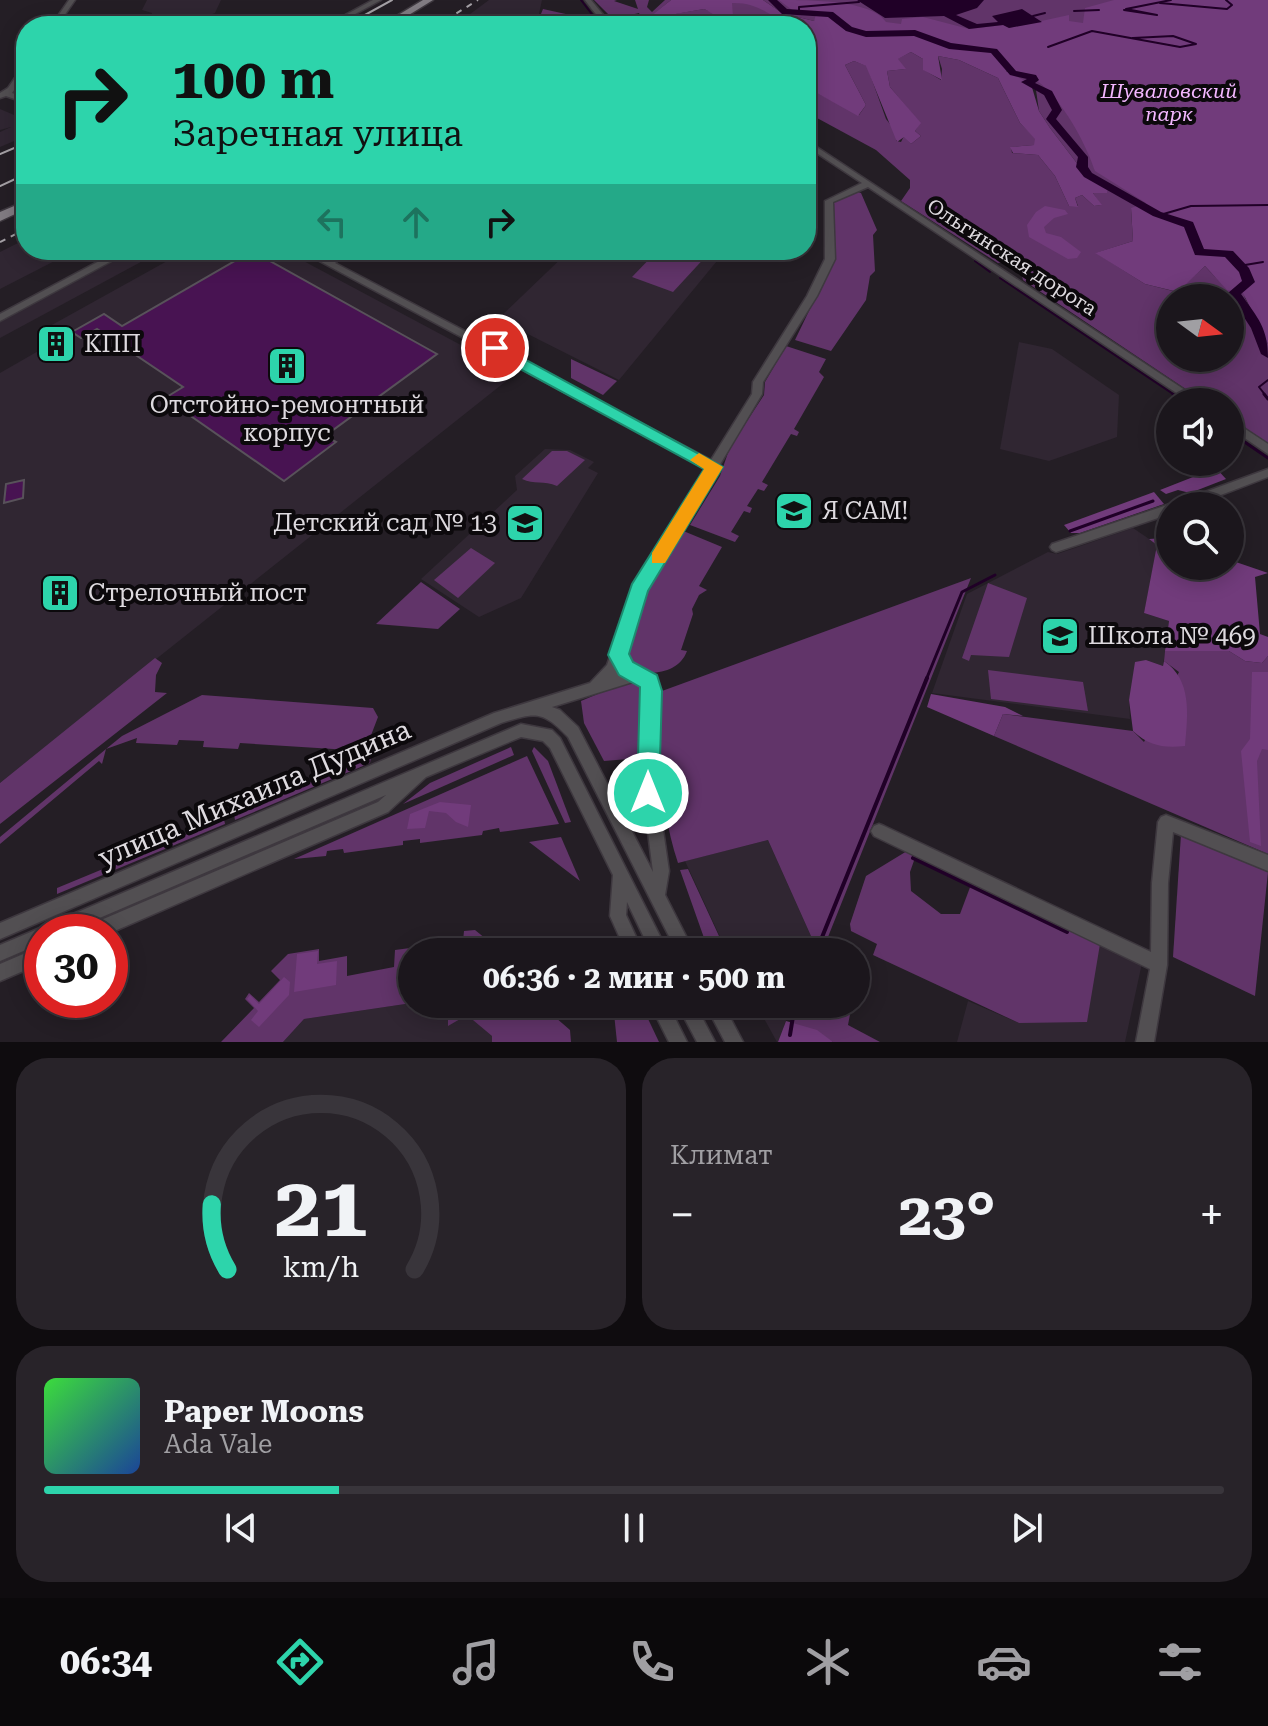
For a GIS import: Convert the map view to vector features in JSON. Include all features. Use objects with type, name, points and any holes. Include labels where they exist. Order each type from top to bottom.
[{"type":"main road","points":[[402,16],[429,0]]},
{"type":"main road","points":[[419,16],[440,3]]},
{"type":"street","points":[[347,16],[378,0]]},
{"type":"street","points":[[588,0],[605,16]]},
{"type":"street","name":"Ольгинская дорога","points":[[816,149],[1177,388]]},
{"type":"street","points":[[586,691],[604,681],[619,655],[639,589],[757,394],[758,382],[812,296],[830,259],[829,201],[867,184]]},
{"type":"street","points":[[0,318],[108,260]]},
{"type":"street","points":[[324,260],[714,467]]},
{"type":"street","points":[[330,263],[333,260]]},
{"type":"street","points":[[1244,433],[1268,450]]},
{"type":"street","points":[[1217,492],[1268,473]]},
{"type":"street","points":[[1056,547],[1156,514]]},
{"type":"street","points":[[619,655],[620,662],[635,675],[649,681],[652,691],[647,768],[661,871],[657,895]]},
{"type":"street","name":"улица Михаила Дудина","points":[[0,931],[499,717],[635,675]]},
{"type":"street","points":[[531,708],[555,714],[573,732],[679,938]]},
{"type":"street","name":"улица Михаила Дудина","points":[[90,914],[507,733],[521,730],[547,735],[555,743],[620,874]]},
{"type":"street","points":[[128,917],[383,807],[427,769]]},
{"type":"street","points":[[1145,1042],[1163,926],[1160,883],[1166,822],[1268,863]]},
{"type":"street","points":[[879,831],[1159,965]]},
{"type":"street","points":[[620,874],[618,916],[628,938]]},
{"type":"street","points":[[620,874],[653,938]]},
{"type":"street","points":[[0,953],[24,943]]},
{"type":"street","points":[[0,973],[24,962]]},
{"type":"street","points":[[666,1018],[678,1042]]},
{"type":"street","points":[[693,1018],[706,1042]]},
{"type":"street","points":[[721,1018],[734,1042]]},
{"type":"shaded area","points":[[147,0],[221,0],[215,13],[208,16],[151,16],[152,13],[142,10]]},
{"type":"shaded area","points":[[489,0],[542,0],[539,14],[467,16]]},
{"type":"shaded area","points":[[857,0],[984,0],[977,8],[956,15],[977,24],[998,22],[992,16],[1022,9],[1042,22],[1009,28],[1003,25],[969,29],[944,16],[885,18]]},
{"type":"shaded area","points":[[0,109],[16,116],[16,140],[0,147],[0,132],[11,127],[0,130]]},
{"type":"shaded area","points":[[16,244],[16,260],[57,260],[0,289],[0,252]]},
{"type":"shaded area","points":[[116,260],[144,260],[0,338],[0,322]]},
{"type":"shaded area","points":[[169,260],[302,260],[515,374],[0,783],[0,373],[54,342],[41,331]]},
{"type":"shaded area","points":[[560,260],[718,260],[619,380],[498,319]]},
{"type":"shaded area","points":[[1019,342],[1052,349],[1119,395],[1117,437],[1049,461],[1000,449]]},
{"type":"shaded area","name":"Детский сад № 13","points":[[545,449],[570,450],[594,462],[588,468],[598,473],[521,598],[479,617],[421,579],[517,490],[515,476]]},
{"type":"shaded area","name":"Школа № 469","points":[[1133,528],[1156,544],[1144,613],[1169,621],[1163,666],[1146,660],[1129,700],[1130,719],[932,693],[967,594],[1048,552],[1057,554]]},
{"type":"shaded area","points":[[768,840],[812,938],[721,938],[685,861]]},
{"type":"shaded area","points":[[1100,944],[1142,963],[1125,1042],[957,1042],[968,1001],[1019,1023]]},
{"type":"shaded area","points":[[398,1005],[398,1018],[448,1018],[448,1025],[460,1018],[472,1018],[492,1036],[492,1042],[283,1042],[304,1019]]},
{"type":"shaded area","points":[[764,1018],[787,1018],[777,1042]]},
{"type":"green space","points":[[594,0],[617,0],[614,1],[638,9],[635,0],[649,0],[647,7],[652,12],[665,0],[671,0],[651,16],[640,16],[639,13],[610,16]]},
{"type":"green space","name":"Шуваловский парк","points":[[671,0],[763,0],[782,13],[794,16],[774,16],[754,6],[732,3],[733,16],[717,16],[704,9],[651,16]]},
{"type":"green space","points":[[763,0],[1267,0],[1268,28],[1251,44],[1268,50],[1268,321],[1244,296],[1244,292],[1266,287],[1242,259],[1201,249],[1199,230],[1194,225],[1145,204],[1131,209],[1133,241],[1096,253],[1145,284],[1156,287],[1156,369],[1023,280],[1020,268],[1027,264],[1022,259],[998,263],[901,201],[910,188],[910,180],[876,150],[816,117],[816,92],[859,115],[866,105],[845,65],[854,61],[867,66],[886,119],[897,133],[896,141],[901,142],[904,136],[911,144],[921,136],[915,131],[920,123],[890,87],[887,71],[905,69],[897,59],[911,52],[923,59],[924,70],[941,80],[938,56],[959,60],[998,78],[1020,123],[1035,138],[1035,145],[1011,147],[1012,153],[1038,155],[1055,176],[1069,206],[1078,206],[1075,198],[1082,195],[1094,206],[1101,205],[1093,193],[1106,193],[1108,187],[1089,179],[1039,111],[1036,90],[1005,70],[1012,69],[998,52],[969,44],[953,46],[920,32],[884,34],[861,31],[832,14],[820,13],[816,16],[782,13]]},
{"type":"green space","name":"Шуваловский парк","points":[[779,0],[854,5],[868,9],[886,22],[901,24],[902,19],[923,17],[969,29],[1004,25],[1009,28],[1069,15],[1069,21],[1083,23],[1085,8],[1114,0],[1268,0],[1268,344],[1244,295],[1244,284],[1222,284],[1205,266],[1186,284],[1156,284],[1156,287],[1145,284],[1095,253],[1133,241],[1131,208],[1146,203],[1095,171],[1073,123],[1049,91],[1035,79],[1021,72],[1006,71],[1031,84],[1039,111],[1050,128],[1089,179],[1108,187],[1107,193],[1093,193],[1102,205],[1094,206],[1082,195],[1075,198],[1078,207],[1069,206],[1055,176],[1038,155],[1013,153],[1010,147],[1034,145],[1035,139],[1020,123],[998,78],[959,60],[938,56],[942,80],[923,70],[923,59],[911,52],[898,59],[906,69],[887,71],[890,87],[921,123],[915,131],[921,136],[911,144],[904,137],[897,142],[866,66],[854,61],[845,65],[866,105],[858,116],[816,93],[817,11],[792,10]]},
{"type":"green space","points":[[732,3],[751,3],[775,16],[661,16],[704,9],[712,12],[730,9]]},
{"type":"green space","points":[[543,9],[575,16],[522,16],[541,14]]},
{"type":"green space","points":[[855,191],[861,193],[877,230],[873,235],[875,271],[870,276],[866,300],[831,351],[795,340],[834,259],[833,202]]},
{"type":"green space","points":[[1045,206],[1065,210],[1068,214],[1054,218],[1044,227],[1046,233],[1061,237],[1081,252],[1077,258],[1068,259],[1029,237],[1027,225],[1036,212]]},
{"type":"green space","points":[[648,260],[703,260],[673,292],[632,277]]},
{"type":"green space","points":[[1205,266],[1223,284],[1186,284]]},
{"type":"green space","points":[[1244,296],[1268,344],[1268,444],[1244,428],[1244,388],[1184,388],[1160,372],[1244,372]]},
{"type":"green space","points":[[786,346],[826,359],[819,372],[824,377],[794,429],[799,432],[797,436],[791,434],[762,482],[768,485],[764,491],[758,489],[747,506],[752,508],[750,513],[744,511],[731,532],[739,536],[735,542],[690,525],[720,476],[730,447],[764,395],[765,382]]},
{"type":"green space","points":[[571,359],[617,381],[603,395],[571,378]]},
{"type":"green space","points":[[552,451],[567,451],[585,460],[557,486],[522,479]]},
{"type":"green space","points":[[1196,476],[1223,476],[1226,479],[1193,492],[1160,490]]},
{"type":"green space","points":[[1154,492],[1156,494],[1156,507],[1080,533],[1071,533],[1064,525]]},
{"type":"green space","points":[[681,530],[722,547],[699,586],[707,590],[699,595],[692,609],[681,650],[687,651],[678,664],[664,671],[648,673],[632,670],[624,657],[640,601]]},
{"type":"green space","points":[[471,548],[495,563],[458,598],[434,580]]},
{"type":"green space","points":[[1156,550],[1156,580],[1244,580],[1244,565],[1268,573],[1255,577],[1260,634],[1268,637],[1268,656],[1262,663],[1245,661],[1229,651],[1165,651],[1169,621],[1144,613]]},
{"type":"green space","points":[[971,578],[828,938],[812,938],[768,840],[678,863],[667,820],[662,778],[662,691]]},
{"type":"green space","points":[[421,582],[460,609],[438,629],[376,624]]},
{"type":"green space","points":[[988,583],[1027,598],[1009,657],[971,655],[969,661],[962,658]]},
{"type":"green space","points":[[1165,651],[1229,651],[1245,661],[1262,663],[1268,656],[1268,854],[994,736],[1003,714],[1133,731],[1144,742],[1179,672],[1164,661]]},
{"type":"green space","points":[[155,658],[162,663],[156,675],[155,692],[167,693],[0,824],[0,783]]},
{"type":"green space","points":[[1146,660],[1163,666],[1164,661],[1180,678],[1187,710],[1185,746],[1157,745],[1133,731],[1129,700],[1135,662]]},
{"type":"green space","points":[[988,670],[1083,682],[1088,711],[991,699]]},
{"type":"green space","points":[[1252,672],[1268,672],[1268,750],[1262,749],[1257,761],[1261,846],[1250,842],[1241,751],[1250,739]]},
{"type":"green space","points":[[631,680],[643,683],[644,689],[641,758],[604,761],[584,723],[581,701]]},
{"type":"green space","points":[[931,694],[1005,707],[1023,716],[1003,714],[994,736],[927,707]]},
{"type":"green space","points":[[202,695],[373,708],[378,717],[365,751],[240,743],[238,749],[203,747],[204,741],[179,740],[177,745],[136,743],[137,738],[106,749],[122,736]]},
{"type":"green space","points":[[511,747],[514,755],[403,804],[430,783]]},
{"type":"green space","points":[[534,747],[548,761],[571,822],[565,823],[532,751]]},
{"type":"green space","points":[[106,749],[102,764],[99,761],[0,844],[0,837]]},
{"type":"green space","points":[[527,756],[559,824],[500,832],[499,828],[483,831],[482,835],[420,843],[420,839],[403,841],[403,845],[344,853],[343,849],[327,851],[326,856],[294,859]]},
{"type":"green space","points":[[371,757],[370,763],[235,820],[234,814]]},
{"type":"green space","points":[[440,802],[471,805],[468,827],[446,813],[429,811],[425,828],[407,829],[410,814]]},
{"type":"green space","points":[[224,819],[225,824],[57,894],[57,888]]},
{"type":"green space","points":[[1181,834],[1268,872],[1255,996],[1173,957]]},
{"type":"green space","points":[[561,837],[580,881],[529,842]]},
{"type":"green space","points":[[907,851],[916,855],[910,872],[911,891],[941,914],[960,914],[972,882],[1100,944],[1087,1022],[1019,1023],[873,955],[877,944],[851,931],[850,924],[866,876]]},
{"type":"green space","points":[[688,869],[720,938],[704,938],[680,870]]},
{"type":"green space","points":[[475,930],[485,938],[463,938],[464,931]]},
{"type":"green space","points":[[319,949],[319,961],[347,956],[347,976],[394,967],[395,950],[398,950],[398,1005],[304,1019],[283,1042],[221,1042],[254,1008],[245,999],[249,993],[259,1002],[280,980],[271,971],[288,954]]},
{"type":"green space","points":[[318,951],[317,964],[337,961],[336,985],[294,992],[297,954]]},
{"type":"green space","points":[[284,977],[290,982],[289,995],[259,1027],[251,1020],[258,1011],[247,999],[250,995],[259,1004]]},
{"type":"green space","points":[[448,1018],[462,1018],[448,1026]]},
{"type":"green space","points":[[471,1018],[556,1018],[570,1030],[571,1042],[492,1042],[492,1036]]},
{"type":"green space","points":[[614,1018],[648,1018],[659,1042],[617,1042]]},
{"type":"green space","points":[[795,1018],[849,1018],[848,1025],[880,1042],[833,1042],[793,1024]]},
{"type":"green space","points":[[786,1021],[817,1030],[833,1042],[778,1042]]},
{"type":"building","name":"Отстойно-ремонтный корпус","points":[[236,260],[268,260],[437,354],[325,436],[336,442],[284,481],[165,398],[183,387],[97,329],[81,338],[72,332],[104,314],[122,326]]},
{"type":"building","points":[[24,480],[23,498],[4,503],[6,484]]},
{"type":"waterway","points":[[581,0],[593,16]]},
{"type":"waterway","points":[[772,0],[785,12],[830,14],[849,29],[866,34],[915,33],[949,46],[994,51],[1013,73],[1033,77],[1034,80],[1026,82],[1048,93],[1057,110],[1051,119],[1083,157],[1082,167],[1088,175],[1157,214],[1189,225],[1199,252],[1229,254],[1245,271],[1249,282],[1234,293],[1258,328],[1268,354]]},
{"type":"waterway","points":[[1124,10],[1157,15],[1126,9],[1171,0]]},
{"type":"waterway","points":[[1160,3],[1227,9],[1232,5],[1226,0]]},
{"type":"waterway","points":[[799,12],[799,7],[859,2]]},
{"type":"waterway","points":[[1074,11],[1099,10]]},
{"type":"waterway","points":[[1033,16],[1045,13]]},
{"type":"waterway","points":[[1048,47],[1092,31],[1180,47],[1196,44],[1173,36],[1133,38]]},
{"type":"waterway","points":[[1160,215],[1191,206],[1268,205]]},
{"type":"waterway","points":[[975,261],[990,272]]},
{"type":"waterway","points":[[1239,266],[1263,262]]},
{"type":"waterway","points":[[1000,278],[1164,388]]},
{"type":"waterway","points":[[1266,396],[1259,387],[1268,380]]},
{"type":"waterway","points":[[1264,394],[1268,399]]},
{"type":"waterway","points":[[1244,442],[1268,458]]},
{"type":"waterway","points":[[1070,531],[1153,501]]},
{"type":"waterway","points":[[926,680],[962,592],[995,575]]},
{"type":"waterway","points":[[822,938],[927,678]]},
{"type":"waterway","points":[[913,858],[1067,932]]},
{"type":"waterway","points":[[790,1035],[793,1018]]},
{"type":"tram line","points":[[363,16],[392,0]]},
{"type":"tram line","points":[[0,154],[16,147]]},
{"type":"tram line","points":[[0,186],[16,179]]},
{"type":"railway","points":[[452,16],[478,0]]},
{"type":"railway","points":[[0,242],[16,234]]},
{"type":"slow traffic","points":[[659,558],[714,467],[699,460]]},
{"type":"place","name":"КПП","points":[[56,344]]},
{"type":"place","name":"Отстойно-ремонтный корпус","points":[[287,366]]},
{"type":"place","name":"Я САМ!","points":[[794,511]]},
{"type":"place","name":"Детский сад № 13","points":[[525,523]]},
{"type":"place","name":"Стрелочный пост","points":[[60,593]]},
{"type":"place","name":"Школа № 469","points":[[1060,636]]},
{"type":"route","points":[[495,348],[714,467],[639,589],[619,655],[626,669],[649,681],[652,691],[648,793]]}]
